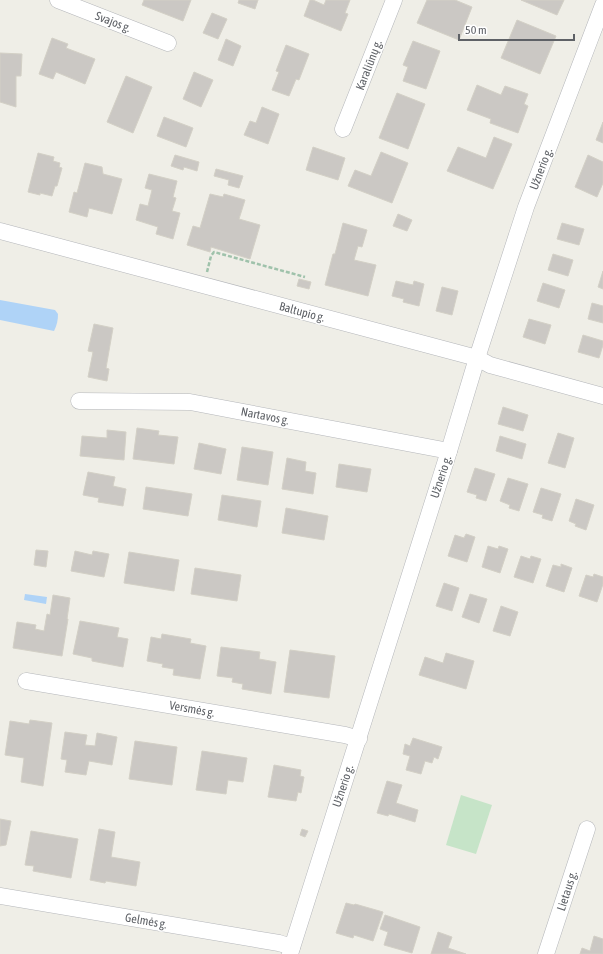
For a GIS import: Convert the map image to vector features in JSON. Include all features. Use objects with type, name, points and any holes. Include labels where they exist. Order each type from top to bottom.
[{"type":"street","name":"Svajos g.","points":[[58,0],[168,43]]},
{"type":"street","name":"Karaliūnų g.","points":[[343,130],[394,0]]},
{"type":"street","name":"Užnerio g.","points":[[291,951],[477,358],[526,207],[603,5]]},
{"type":"street","name":"Baltupio g.","points":[[0,231],[477,358],[490,366],[603,396]]},
{"type":"street","name":"Nartavos g.","points":[[79,401],[190,402],[449,451]]},
{"type":"street","name":"Versmės g.","points":[[26,681],[337,734],[358,739]]},
{"type":"street","name":"Lietaus g.","points":[[546,954],[587,829]]},
{"type":"street","name":"Gelmės g.","points":[[0,896],[279,943],[291,951]]},
{"type":"path","points":[[202,285],[211,256],[214,252],[305,277]]},
{"type":"green space","points":[[461,795],[492,805],[476,854],[446,845]]},
{"type":"water","points":[[0,300],[55,310],[58,316],[57,325],[54,331],[0,320]]},
{"type":"water","points":[[25,594],[47,597],[46,604],[24,600]]},
{"type":"building","points":[[144,0],[191,0],[183,21],[142,5]]},
{"type":"building","points":[[239,0],[258,0],[255,9],[238,3]]},
{"type":"building","points":[[310,0],[324,5],[326,0],[350,0],[345,13],[348,14],[341,31],[304,16]]},
{"type":"building","points":[[427,0],[455,0],[472,7],[459,40],[417,23]]},
{"type":"building","points":[[521,0],[564,0],[557,15]]},
{"type":"building","points":[[212,13],[227,19],[218,39],[203,33]]},
{"type":"building","points":[[517,20],[556,36],[540,74],[501,58]]},
{"type":"building","points":[[52,38],[68,44],[66,48],[95,59],[85,84],[56,72],[53,79],[39,74]]},
{"type":"building","points":[[226,39],[241,46],[233,66],[218,60]]},
{"type":"building","points":[[413,41],[440,51],[426,89],[403,81],[408,67],[403,65]]},
{"type":"building","points":[[286,45],[309,54],[299,80],[296,79],[289,96],[272,90],[279,72],[276,71]]},
{"type":"building","points":[[0,53],[22,54],[21,76],[16,76],[16,107],[0,102]]},
{"type":"building","points":[[194,72],[213,80],[201,107],[183,99]]},
{"type":"building","points":[[126,76],[152,87],[133,133],[107,122]]},
{"type":"building","points":[[477,85],[501,95],[505,86],[528,94],[524,104],[528,106],[518,133],[490,123],[491,119],[467,110]]},
{"type":"building","points":[[397,93],[425,104],[408,149],[379,138]]},
{"type":"building","points":[[262,107],[279,114],[268,144],[244,135],[250,121],[256,123]]},
{"type":"building","points":[[164,117],[193,128],[186,147],[157,136]]},
{"type":"building","points":[[603,122],[603,143],[596,140]]},
{"type":"building","points":[[494,137],[512,144],[493,189],[447,171],[458,147],[486,158]]},
{"type":"building","points":[[313,147],[345,158],[338,180],[306,170]]},
{"type":"building","points":[[381,152],[408,163],[392,203],[348,186],[355,170],[371,176]]},
{"type":"building","points":[[38,153],[54,157],[53,161],[60,163],[59,167],[62,168],[57,186],[55,186],[52,196],[28,192]]},
{"type":"building","points":[[175,155],[199,162],[197,171],[184,167],[183,170],[171,166]]},
{"type":"building","points":[[588,155],[603,162],[603,183],[597,197],[575,187]]},
{"type":"building","points":[[85,163],[102,167],[103,174],[122,179],[112,214],[89,208],[87,217],[69,212],[74,192],[77,193]]},
{"type":"building","points":[[216,169],[243,176],[239,188],[228,185],[229,180],[214,176]]},
{"type":"building","points":[[149,174],[177,181],[173,197],[176,198],[172,211],[180,213],[173,239],[156,234],[158,227],[136,220],[140,204],[148,206],[152,190],[145,188]]},
{"type":"building","points":[[210,194],[223,197],[224,194],[245,200],[239,219],[260,225],[250,259],[211,247],[210,252],[187,245],[193,226],[200,228]]},
{"type":"building","points":[[398,214],[412,220],[407,231],[393,226]]},
{"type":"building","points":[[343,223],[367,230],[362,247],[358,246],[354,260],[376,265],[368,296],[325,285]]},
{"type":"building","points":[[562,223],[584,229],[579,245],[557,239]]},
{"type":"building","points":[[553,254],[573,260],[568,276],[548,270]]},
{"type":"building","points":[[603,271],[603,289],[598,287]]},
{"type":"building","points":[[299,279],[311,282],[309,289],[297,286]]},
{"type":"building","points":[[396,281],[413,285],[414,281],[424,284],[419,306],[403,302],[404,299],[392,296]]},
{"type":"building","points":[[543,283],[565,290],[559,308],[537,301]]},
{"type":"building","points":[[442,287],[458,291],[452,315],[436,311]]},
{"type":"building","points":[[592,303],[603,306],[603,323],[588,319]]},
{"type":"building","points":[[529,319],[551,325],[545,344],[523,337]]},
{"type":"building","points":[[94,324],[113,328],[106,368],[109,369],[107,381],[88,377],[93,352],[88,351]]},
{"type":"building","points":[[583,335],[603,341],[599,358],[578,352]]},
{"type":"building","points":[[503,407],[528,415],[523,431],[498,424]]},
{"type":"building","points":[[137,428],[159,431],[158,435],[178,437],[174,464],[133,459]]},
{"type":"building","points":[[107,430],[126,432],[124,460],[80,456],[82,436],[107,438]]},
{"type":"building","points":[[558,433],[574,438],[565,468],[548,463]]},
{"type":"building","points":[[500,436],[526,444],[522,459],[496,451]]},
{"type":"building","points":[[199,443],[226,449],[221,474],[194,469]]},
{"type":"building","points":[[242,447],[273,452],[268,485],[237,480]]},
{"type":"building","points":[[287,458],[306,462],[305,471],[316,473],[313,494],[282,489]]},
{"type":"building","points":[[339,464],[371,469],[367,492],[336,487]]},
{"type":"building","points":[[475,468],[495,474],[486,501],[476,498],[477,495],[467,492]]},
{"type":"building","points":[[88,472],[115,477],[113,486],[126,489],[123,506],[98,502],[99,498],[83,495]]},
{"type":"building","points":[[508,478],[528,484],[519,511],[509,508],[510,505],[500,501]]},
{"type":"building","points":[[146,487],[192,494],[188,516],[143,509]]},
{"type":"building","points":[[541,488],[561,494],[552,521],[542,518],[543,515],[533,512]]},
{"type":"building","points":[[222,495],[261,501],[257,527],[218,520]]},
{"type":"building","points":[[576,499],[594,505],[586,530],[575,526],[576,524],[569,521]]},
{"type":"building","points":[[286,508],[328,516],[324,540],[282,533]]},
{"type":"building","points":[[466,534],[475,537],[467,562],[448,556],[455,535],[464,538]]},
{"type":"building","points":[[488,546],[498,549],[499,546],[508,549],[500,573],[482,567]]},
{"type":"building","points":[[36,550],[48,551],[46,567],[34,565]]},
{"type":"building","points":[[75,551],[92,555],[93,551],[109,554],[104,577],[71,571]]},
{"type":"building","points":[[129,552],[179,560],[174,591],[124,583]]},
{"type":"building","points":[[521,556],[530,559],[531,556],[541,559],[533,583],[514,577]]},
{"type":"building","points":[[561,564],[572,568],[564,592],[546,586],[553,565],[561,567]]},
{"type":"building","points":[[195,568],[241,575],[237,601],[191,594]]},
{"type":"building","points":[[594,574],[603,577],[603,584],[597,602],[579,596],[586,575],[593,577]]},
{"type":"building","points":[[444,583],[459,588],[452,611],[436,606]]},
{"type":"building","points":[[470,594],[487,599],[479,623],[462,617]]},
{"type":"building","points":[[53,595],[70,598],[62,656],[13,648],[17,622],[36,625],[35,629],[44,631],[47,614],[50,615]]},
{"type":"building","points":[[501,606],[518,612],[510,636],[493,631]]},
{"type":"building","points":[[80,621],[119,628],[117,637],[128,639],[123,667],[92,661],[92,658],[73,654]]},
{"type":"building","points":[[162,634],[191,639],[190,643],[206,646],[200,679],[173,675],[174,669],[162,667],[163,664],[147,661],[151,637],[161,639]]},
{"type":"building","points":[[221,647],[260,652],[259,659],[276,662],[271,694],[242,689],[243,684],[232,682],[233,678],[217,676]]},
{"type":"building","points":[[290,650],[335,656],[329,698],[284,692]]},
{"type":"building","points":[[446,653],[474,661],[466,689],[419,675],[425,657],[443,663]]},
{"type":"building","points":[[30,720],[52,723],[43,786],[21,782],[24,758],[5,755],[10,721],[29,724]]},
{"type":"building","points":[[65,732],[87,735],[85,745],[95,746],[97,733],[117,737],[112,765],[89,761],[86,775],[65,772],[67,760],[61,759]]},
{"type":"building","points":[[413,738],[442,747],[438,759],[434,757],[432,763],[425,761],[421,774],[406,770],[410,756],[403,754],[405,744],[410,746]]},
{"type":"building","points":[[135,741],[177,747],[172,785],[129,779]]},
{"type":"building","points":[[202,751],[247,758],[243,782],[228,780],[226,794],[196,790]]},
{"type":"building","points":[[274,765],[301,770],[300,776],[304,777],[301,793],[298,792],[296,801],[268,797]]},
{"type":"building","points":[[387,781],[402,785],[396,803],[418,810],[415,822],[389,814],[388,816],[377,813]]},
{"type":"building","points":[[0,819],[11,821],[6,845],[0,846]]},
{"type":"building","points":[[99,829],[115,832],[111,857],[140,862],[136,886],[90,880]]},
{"type":"building","points":[[302,829],[308,831],[305,837],[300,835]]},
{"type":"building","points":[[31,831],[78,839],[71,878],[33,871],[34,866],[25,865]]},
{"type":"building","points":[[346,903],[383,912],[373,941],[354,935],[353,938],[336,933]]},
{"type":"building","points":[[385,915],[420,927],[412,953],[384,945],[388,932],[380,929]]},
{"type":"building","points":[[438,932],[452,937],[448,948],[466,954],[431,954]]},
{"type":"building","points":[[594,936],[603,939],[603,954],[580,954],[582,948],[590,951]]}]
